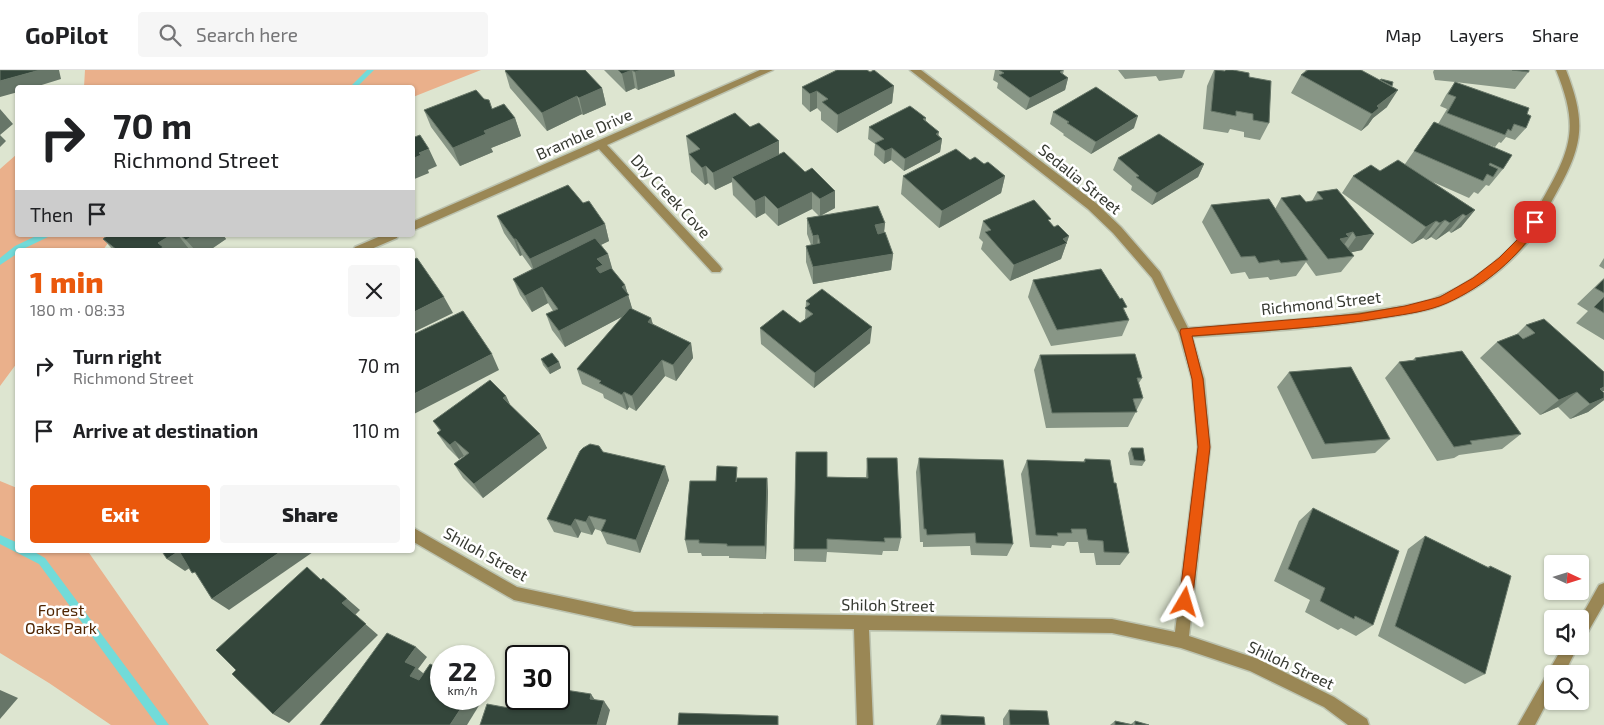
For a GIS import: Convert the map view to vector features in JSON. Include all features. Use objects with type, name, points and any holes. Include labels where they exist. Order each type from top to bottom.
[{"type":"street","name":"Bramble Drive","points":[[415,226],[768,70]]},
{"type":"street","name":"Sedalia Street","points":[[916,70],[1092,206],[1117,230],[1156,275],[1185,332],[1198,379],[1204,447],[1180,641]]},
{"type":"street","name":"Richmond Street","points":[[1185,332],[1378,315],[1443,300],[1476,281],[1503,260],[1526,236],[1567,164],[1575,140],[1575,117],[1572,95],[1561,70]]},
{"type":"street","name":"Dry Creek Cove","points":[[601,145],[716,270]]},
{"type":"street","points":[[364,248],[388,237]]},
{"type":"street","name":"Shiloh Street","points":[[415,535],[514,593],[634,618],[1112,626],[1180,641],[1253,664],[1329,702],[1360,725]]},
{"type":"street","points":[[1589,616],[1604,590]]},
{"type":"street","points":[[861,622],[865,725]]},
{"type":"street","points":[[1526,725],[1544,693]]},
{"type":"green space","points":[[85,70],[481,70],[415,96],[415,85],[84,85]]},
{"type":"green space","points":[[15,156],[15,237],[113,237],[104,248],[15,248],[15,366],[0,386],[0,169]]},
{"type":"green space","name":"Forest Oaks Park","points":[[0,481],[15,487],[15,553],[89,553],[209,725],[111,725],[0,653]]},
{"type":"building","points":[[0,70],[40,70],[0,81]]},
{"type":"building","points":[[506,70],[585,70],[602,88],[579,98],[577,96],[542,113]]},
{"type":"building","points":[[618,70],[632,70],[622,74]]},
{"type":"building","points":[[837,70],[867,70],[870,72],[874,70],[894,86],[838,115],[822,102],[828,99],[817,91],[810,94],[802,87]]},
{"type":"building","points":[[999,70],[1063,70],[1060,72],[1068,78],[1030,98],[999,75],[1004,73]]},
{"type":"building","points":[[1215,70],[1233,70],[1249,73],[1249,77],[1271,81],[1269,123],[1253,120],[1253,114],[1236,111],[1236,116],[1211,111]]},
{"type":"building","points":[[1308,70],[1361,70],[1398,90],[1377,106],[1379,108],[1372,114],[1301,75]]},
{"type":"building","points":[[1512,70],[1528,70],[1529,72]]},
{"type":"building","points":[[1380,80],[1393,82],[1392,86]]},
{"type":"building","points":[[1455,82],[1529,108],[1527,114],[1531,116],[1526,128],[1514,124],[1511,131],[1508,129],[1505,135],[1447,113],[1456,97],[1448,94]]},
{"type":"building","points":[[1096,87],[1138,116],[1096,142],[1053,112]]},
{"type":"building","points":[[476,90],[484,99],[489,100],[492,109],[504,104],[515,118],[484,131],[486,134],[453,148],[424,110]]},
{"type":"building","points":[[910,106],[926,118],[923,119],[939,132],[936,134],[942,139],[905,159],[892,148],[885,151],[875,143],[884,139],[869,127]]},
{"type":"building","points":[[735,113],[750,127],[759,123],[779,141],[713,173],[706,166],[702,168],[689,154],[700,149],[686,136]]},
{"type":"building","points":[[1434,122],[1512,155],[1503,169],[1490,163],[1489,165],[1498,169],[1493,177],[1487,174],[1483,181],[1414,151]]},
{"type":"building","points":[[1159,134],[1204,164],[1157,193],[1136,177],[1139,176],[1118,158]]},
{"type":"building","points":[[420,135],[429,149],[419,153],[421,155],[415,158],[415,137]]},
{"type":"building","points":[[956,149],[970,160],[975,157],[984,164],[988,162],[1005,176],[942,211],[903,176]]},
{"type":"building","points":[[784,152],[805,172],[812,168],[835,191],[820,199],[812,192],[778,209],[765,196],[755,201],[732,177]]},
{"type":"building","points":[[1398,160],[1475,210],[1466,216],[1463,214],[1450,223],[1445,220],[1440,223],[1436,221],[1426,227],[1353,176],[1371,165],[1380,171]]},
{"type":"building","points":[[568,185],[583,203],[589,201],[605,224],[530,259],[497,216]]},
{"type":"building","points":[[1337,189],[1374,234],[1356,237],[1353,232],[1346,234],[1349,237],[1340,239],[1354,256],[1328,259],[1281,198],[1300,195],[1306,202],[1323,199],[1317,192]]},
{"type":"building","points":[[1269,199],[1308,260],[1281,263],[1279,260],[1259,263],[1255,256],[1241,257],[1211,205]]},
{"type":"building","points":[[1034,200],[1051,219],[1048,220],[1054,227],[1058,225],[1069,236],[1063,239],[1067,243],[1014,265],[985,232],[991,230],[983,221]]},
{"type":"building","points":[[878,206],[885,223],[875,225],[878,234],[885,232],[893,254],[813,267],[806,246],[820,243],[818,235],[813,236],[807,218]]},
{"type":"building","points":[[106,237],[168,237],[158,243],[163,247],[162,248],[114,248],[103,239]]},
{"type":"building","points":[[595,238],[608,254],[597,259],[603,265],[596,268],[600,273],[611,268],[625,285],[622,287],[629,295],[559,331],[546,314],[558,309],[542,287],[525,296],[513,279]]},
{"type":"building","points":[[417,258],[444,297],[415,312],[415,259]]},
{"type":"building","points":[[1101,269],[1127,307],[1123,308],[1129,320],[1057,330],[1033,280]]},
{"type":"building","points":[[1604,279],[1604,293],[1595,288]]},
{"type":"building","points":[[822,289],[872,327],[815,373],[760,328],[783,310],[800,323],[813,314],[805,308],[810,304],[806,301]]},
{"type":"building","points":[[1604,297],[1604,313],[1594,307]]},
{"type":"building","points":[[630,308],[651,318],[648,322],[691,343],[673,365],[662,360],[632,396],[624,392],[622,395],[599,383],[601,381],[577,369]]},
{"type":"building","points":[[463,311],[492,354],[415,393],[415,334]]},
{"type":"building","points":[[1544,319],[1604,372],[1604,387],[1600,389],[1604,393],[1604,398],[1590,404],[1577,392],[1559,400],[1497,342],[1518,334],[1523,339],[1535,333],[1526,325]]},
{"type":"building","points":[[1462,351],[1521,434],[1470,441],[1472,444],[1454,447],[1399,362]]},
{"type":"building","points":[[552,353],[559,362],[548,368],[541,359]]},
{"type":"building","points":[[1135,354],[1142,378],[1137,378],[1143,398],[1133,399],[1137,412],[1052,413],[1040,355]]},
{"type":"building","points":[[1351,367],[1390,439],[1325,444],[1289,372]]},
{"type":"building","points":[[490,380],[506,396],[503,398],[540,434],[474,484],[454,464],[469,453],[455,441],[450,445],[437,433],[441,430],[433,421]]},
{"type":"building","points":[[590,444],[599,446],[603,452],[665,466],[636,540],[601,531],[606,520],[589,516],[586,522],[575,519],[571,526],[547,519],[580,451]]},
{"type":"building","points":[[1131,448],[1143,448],[1145,461],[1134,460]]},
{"type":"building","points":[[796,452],[827,452],[827,477],[868,478],[867,458],[897,458],[901,538],[884,538],[885,542],[827,539],[827,549],[794,549]]},
{"type":"building","points":[[919,458],[1003,460],[1013,544],[976,543],[975,533],[927,535],[926,529],[924,529]]},
{"type":"building","points":[[1085,459],[1110,460],[1129,553],[1104,552],[1103,541],[1088,540],[1086,529],[1071,529],[1072,533],[1057,533],[1058,536],[1036,535],[1027,460],[1085,462]]},
{"type":"building","points":[[717,466],[737,467],[736,482],[737,478],[767,478],[765,546],[727,546],[727,544],[699,543],[699,540],[685,540],[690,481],[716,481]]},
{"type":"building","points":[[1313,508],[1399,551],[1373,625],[1355,616],[1354,619],[1320,601],[1325,588],[1288,569]]},
{"type":"building","points":[[1425,536],[1489,568],[1490,566],[1511,576],[1485,674],[1395,626]]},
{"type":"building","points":[[163,553],[176,553],[167,559]]},
{"type":"building","points":[[180,553],[279,553],[212,599],[195,572],[192,573]]},
{"type":"building","points":[[307,567],[347,599],[342,603],[366,624],[273,714],[232,674],[236,670],[216,650]]},
{"type":"building","points":[[387,633],[416,647],[405,662],[416,667],[410,676],[419,680],[430,664],[430,710],[460,710],[450,725],[320,725]]},
{"type":"building","points":[[570,691],[591,694],[590,699],[604,701],[597,725],[480,725],[485,710],[495,710],[495,705],[505,707],[505,710],[570,710]]},
{"type":"building","points":[[1009,710],[1047,711],[1049,725],[1010,725]]},
{"type":"building","points":[[679,713],[778,716],[778,725],[678,725]]},
{"type":"building","points":[[941,715],[984,717],[985,725],[941,725]]},
{"type":"building","points":[[1115,721],[1133,725],[1115,725]]},
{"type":"building","points":[[1135,721],[1149,725],[1135,725]]},
{"type":"waterway","points":[[355,85],[371,70]]},
{"type":"waterway","points":[[18,248],[41,237]]},
{"type":"waterway","points":[[0,262],[15,250]]},
{"type":"waterway","points":[[0,539],[15,546]]},
{"type":"waterway","points":[[27,553],[42,561],[164,725]]},
{"type":"route","points":[[1185,602],[1204,447],[1198,379],[1185,332],[1359,318],[1405,310],[1443,300],[1476,281],[1503,260],[1526,236],[1535,222]]}]
